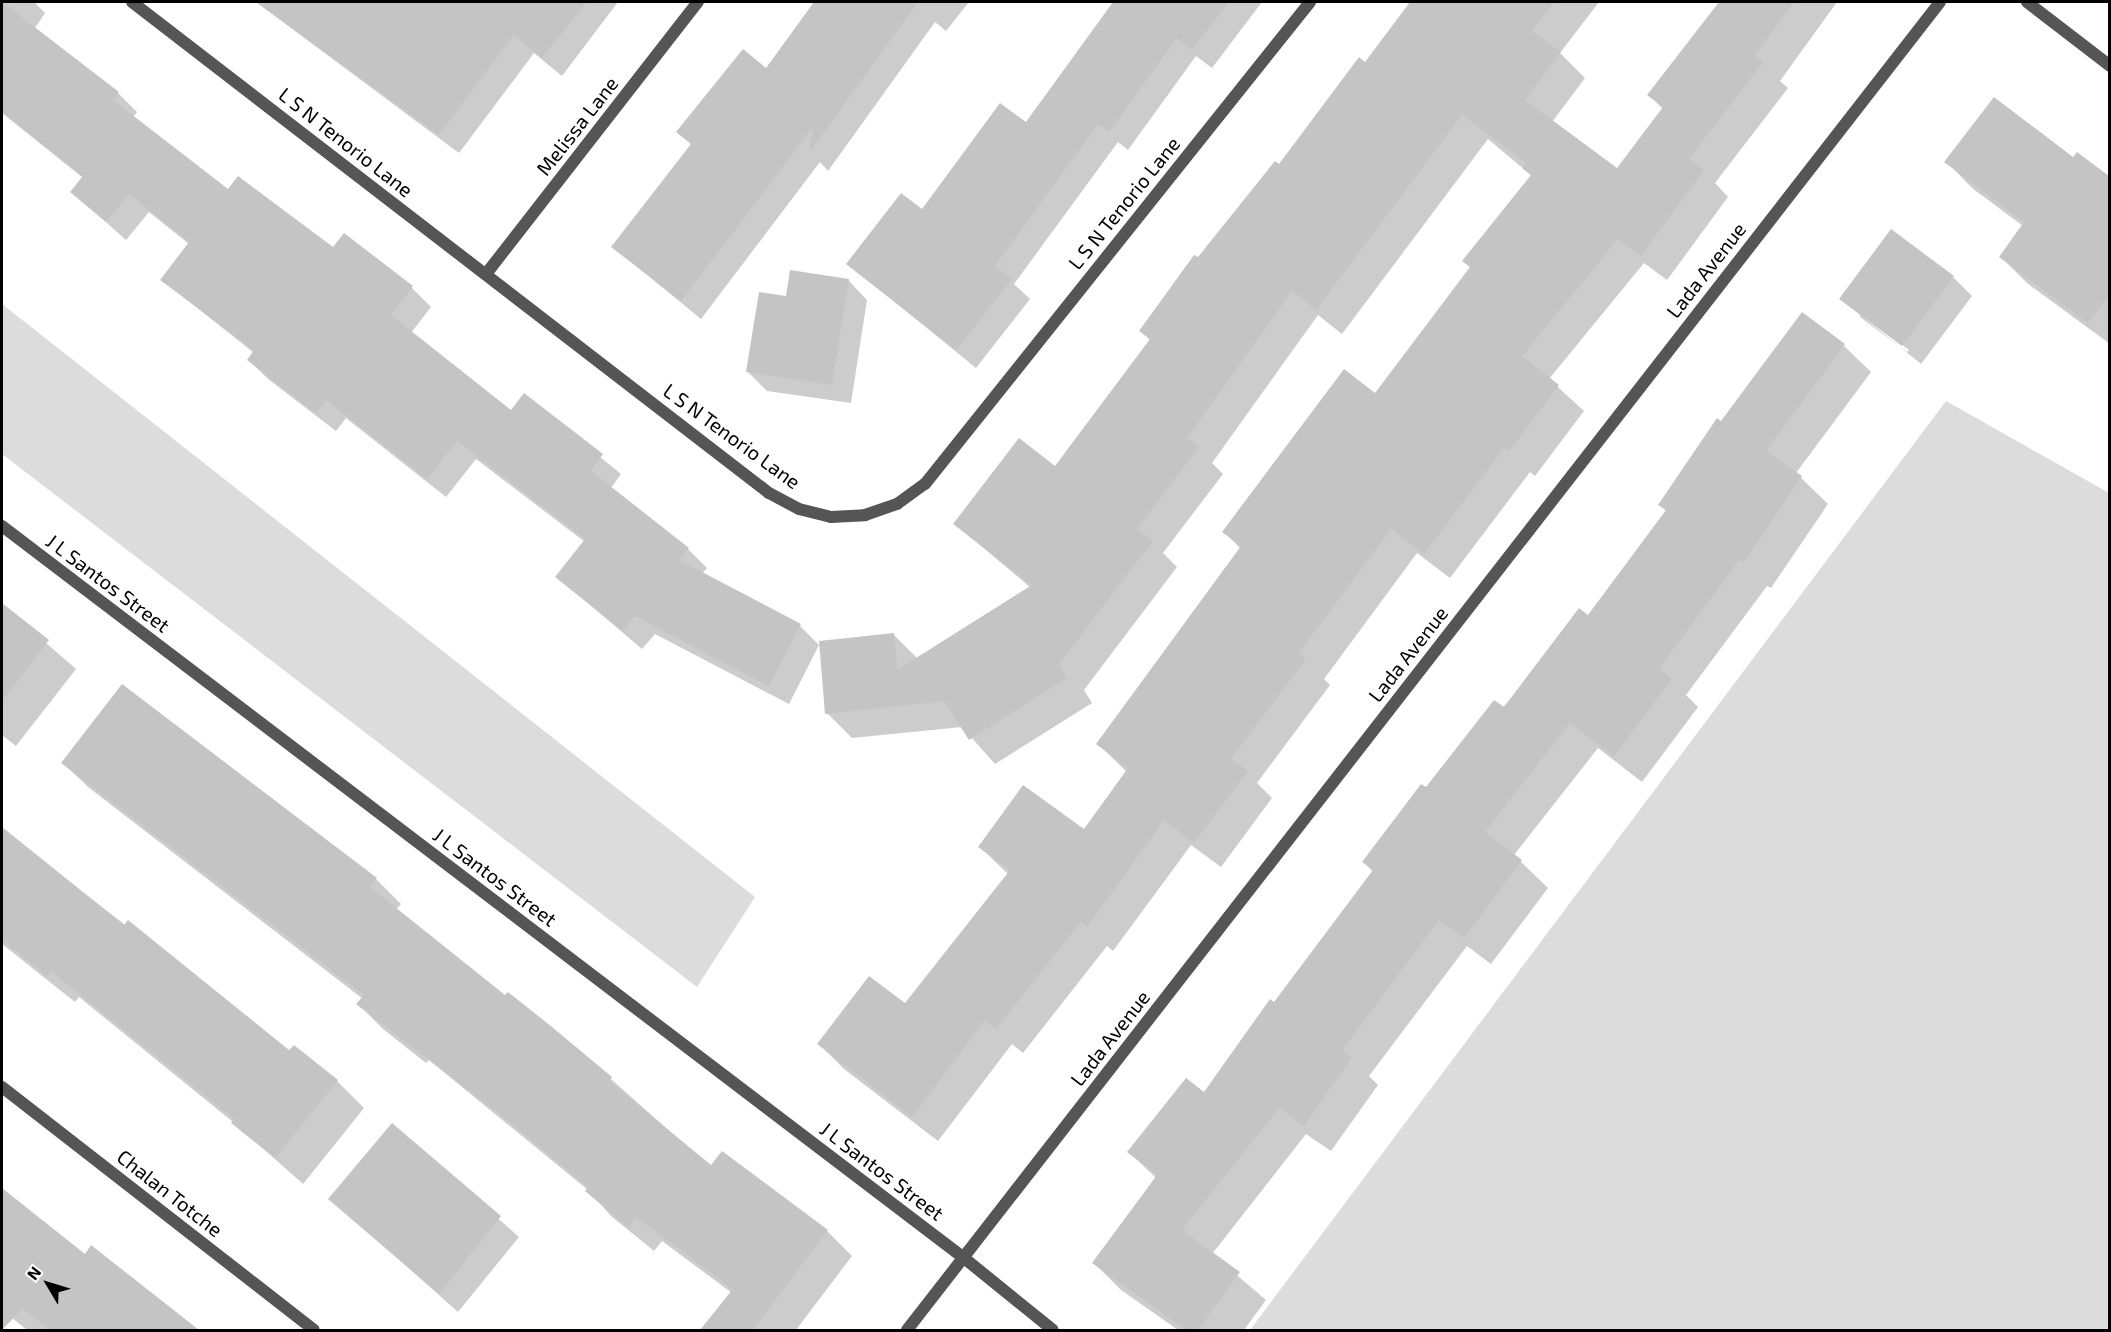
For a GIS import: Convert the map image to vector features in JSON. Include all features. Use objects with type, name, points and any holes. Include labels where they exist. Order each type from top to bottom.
[{"type":"street","name":"L S N Tenorio Lane","points":[[132,2],[769,493],[799,509],[831,517],[865,515],[897,504],[925,484],[1310,2]]},
{"type":"street","name":"Melissa Lane","points":[[486,274],[699,2]]},
{"type":"street","name":"Lada Avenue","points":[[907,1330],[1940,2]]},
{"type":"street","points":[[2027,2],[2109,66]]},
{"type":"street","name":"J L Santos Street","points":[[2,526],[964,1258],[1053,1330]]},
{"type":"street","name":"Chalan Totche","points":[[2,1087],[314,1330]]},
{"type":"shaded area","points":[[2,304],[755,897],[697,987],[2,454]]},
{"type":"shaded area","points":[[1946,401],[2109,493],[2109,1330],[1250,1330]]},
{"type":"building","points":[[2,2],[119,92],[113,100],[228,189],[238,176],[333,247],[344,233],[413,286],[391,315],[511,410],[524,393],[603,454],[591,471],[689,548],[679,560],[801,624],[769,686],[635,616],[623,631],[555,577],[585,539],[457,441],[427,479],[326,400],[316,413],[247,360],[254,350],[160,280],[189,242],[129,194],[106,222],[70,192],[83,176],[2,112]]},
{"type":"building","points":[[256,2],[587,2],[542,58],[514,35],[439,135]]},
{"type":"building","points":[[814,2],[918,2],[809,153],[813,127],[681,301],[611,247],[691,144],[676,132],[743,49],[766,68]]},
{"type":"building","points":[[1113,2],[1229,2],[1192,50],[1177,38],[1109,132],[1098,124],[995,266],[1012,279],[956,350],[846,264],[901,193],[922,209],[1000,103],[1026,122]]},
{"type":"building","points":[[1410,2],[1554,2],[1532,31],[1561,52],[1525,100],[1617,168],[1663,107],[1647,95],[1719,2],[1794,2],[1755,55],[1763,62],[1689,159],[1704,170],[1641,256],[1618,239],[1522,356],[1559,385],[1509,451],[1504,448],[1424,554],[1391,529],[1299,653],[1306,659],[1231,759],[1248,771],[1194,843],[1164,820],[1087,927],[1081,922],[996,1029],[985,1020],[912,1117],[817,1044],[869,976],[905,1003],[1010,870],[978,847],[1023,785],[1084,829],[1128,768],[1096,744],[1241,546],[1222,532],[1344,369],[1375,393],[1470,267],[1462,261],[1531,175],[1522,168],[1526,163],[1462,115],[1316,310],[1292,291],[1187,438],[1199,447],[1137,529],[1153,541],[1059,664],[1067,678],[969,740],[944,701],[825,714],[819,641],[894,633],[897,670],[1032,585],[953,524],[1019,438],[1055,466],[1150,339],[1139,331],[1194,255],[1198,257],[1275,161],[1279,164],[1359,57],[1365,62]]},
{"type":"building","points":[[1994,97],[2073,157],[2077,152],[2109,176],[2109,295],[2088,323],[1999,257],[2024,222],[1944,162]]},
{"type":"building","points":[[1891,229],[1954,276],[1902,346],[1839,299]]},
{"type":"building","points":[[790,270],[849,279],[832,385],[746,372],[759,292],[786,296]]},
{"type":"building","points":[[1802,312],[1845,344],[1766,451],[1802,476],[1743,563],[1739,560],[1659,669],[1672,679],[1614,756],[1570,723],[1485,832],[1522,860],[1464,938],[1439,920],[1342,1050],[1352,1057],[1304,1126],[1279,1108],[1182,1230],[1240,1272],[1198,1330],[1186,1330],[1092,1263],[1157,1175],[1127,1152],[1186,1078],[1204,1092],[1270,999],[1274,1002],[1373,870],[1362,862],[1421,784],[1426,787],[1494,700],[1504,707],[1579,608],[1588,615],[1666,510],[1658,505],[1717,418],[1721,421]]},
{"type":"building","points":[[2,603],[49,640],[2,701]]},
{"type":"building","points":[[122,684],[377,878],[370,887],[505,995],[508,992],[552,1027],[612,1077],[609,1081],[711,1165],[722,1151],[828,1230],[753,1330],[700,1330],[733,1289],[636,1217],[628,1227],[585,1191],[588,1187],[506,1119],[356,1004],[364,995],[61,763]]},
{"type":"building","points":[[2,827],[124,925],[128,920],[289,1050],[294,1045],[338,1080],[275,1158],[231,1123],[234,1119],[51,971],[47,976],[2,940]]},
{"type":"building","points":[[392,1123],[501,1216],[439,1294],[328,1199]]},
{"type":"building","points":[[2,1188],[85,1254],[91,1245],[199,1330],[50,1330],[22,1309],[2,1330]]}]
